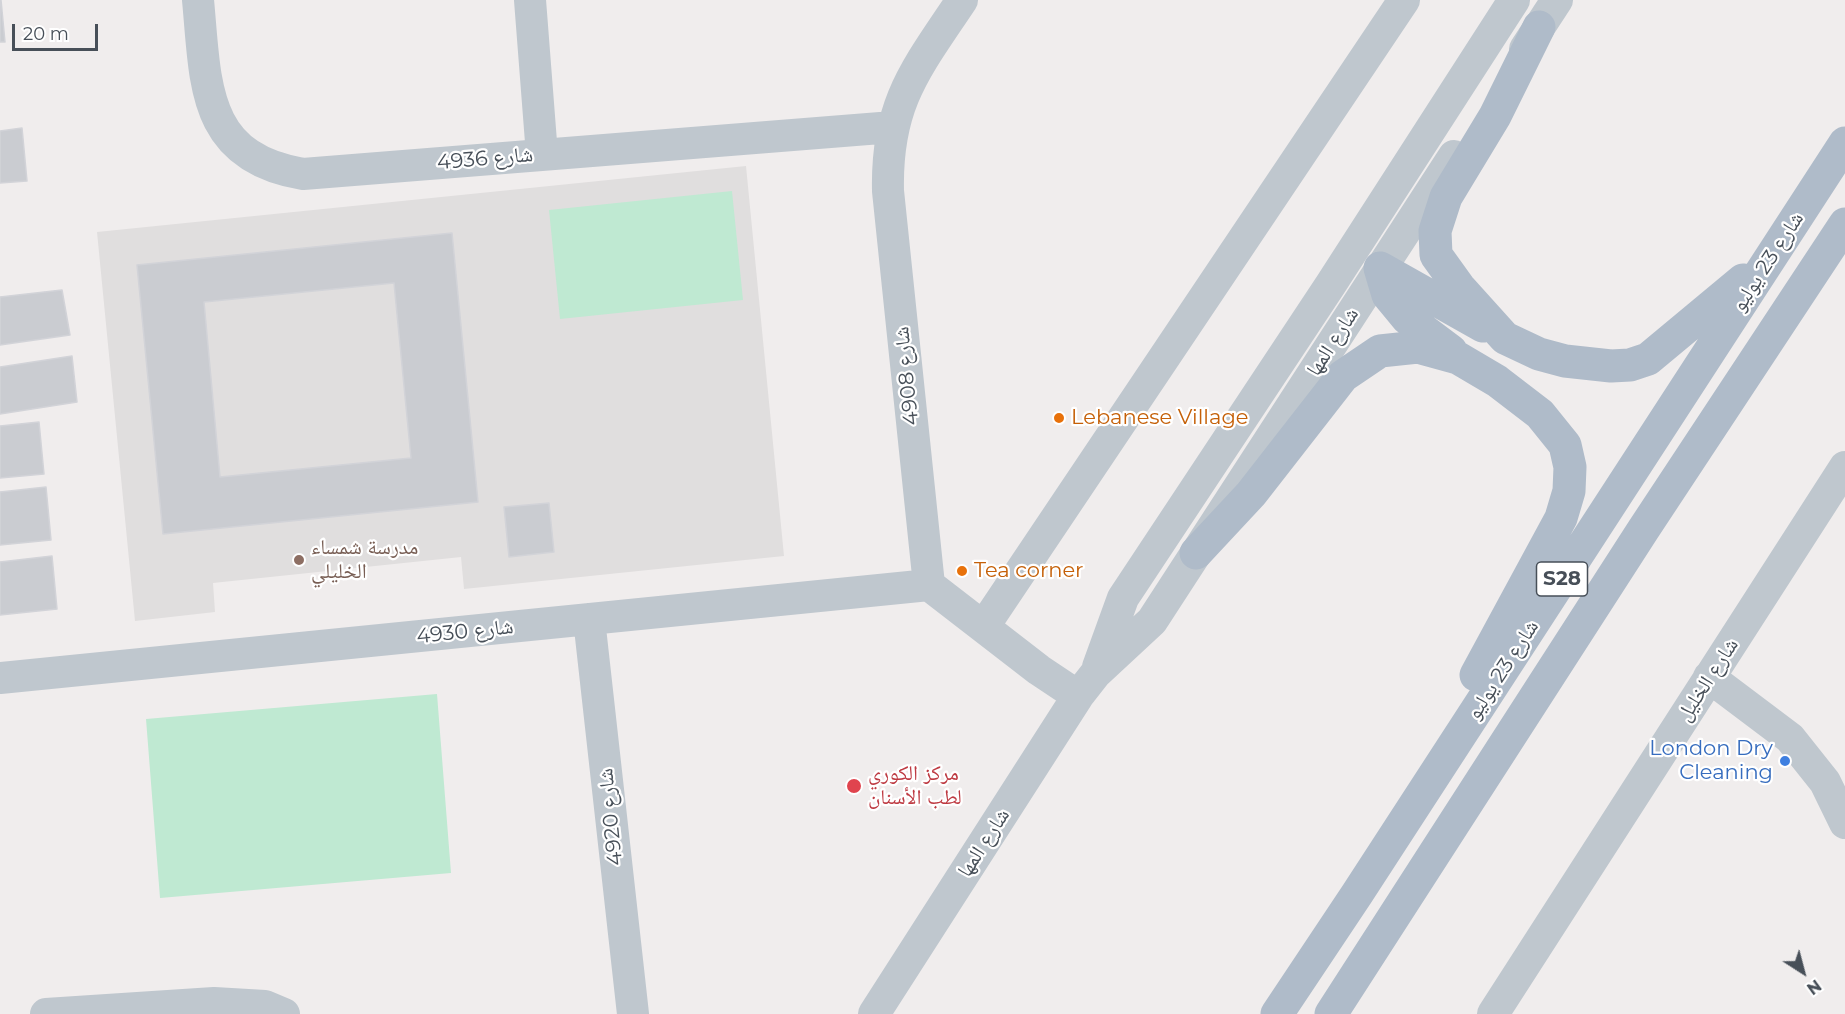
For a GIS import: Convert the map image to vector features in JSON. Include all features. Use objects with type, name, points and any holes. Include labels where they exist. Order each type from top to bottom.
[{"type":"main road","points":[[1505,338],[1459,287],[1436,255],[1435,231],[1446,197],[1496,116],[1539,27]]},
{"type":"main road","name":"شارع 23 يوليو","points":[[1277,1014],[1358,894],[1845,143]]},
{"type":"main road","name":"شارع 23 يوليو","points":[[1331,1014],[1643,530],[1845,224]]},
{"type":"main road","points":[[1380,268],[1505,338],[1539,354],[1566,361],[1611,366],[1630,365],[1648,358],[1668,344],[1770,258]]},
{"type":"main road","points":[[1358,894],[1561,519],[1569,492],[1570,467],[1565,445],[1540,414],[1497,381],[1458,358],[1407,318],[1388,295],[1380,268]]},
{"type":"main road","points":[[1196,554],[1251,494],[1343,376],[1380,351],[1418,347],[1458,358]]},
{"type":"street","name":"4936 شارع","points":[[198,0],[206,79],[215,115],[237,144],[251,156],[285,171],[303,174],[892,127]]},
{"type":"street","points":[[530,0],[542,155]]},
{"type":"street","name":"4908 شارع","points":[[929,585],[888,191],[889,148],[892,127],[905,88],[962,0]]},
{"type":"street","points":[[984,626],[1404,0]]},
{"type":"street","name":"شارع المها","points":[[874,1014],[1087,685],[1123,598],[1331,284],[1514,0]]},
{"type":"street","name":"شارع المها","points":[[1087,685],[1152,621],[1380,268],[1557,0]]},
{"type":"street","points":[[1331,284],[1346,274],[1363,269],[1380,268],[1387,230],[1424,157],[1434,123]]},
{"type":"street","name":"شارع الخليل","points":[[1493,1014],[1845,467]]},
{"type":"street","points":[[929,585],[1039,670],[1087,685]]},
{"type":"street","name":"4930 شارع","points":[[0,678],[929,585]]},
{"type":"street","name":"4920 شارع","points":[[589,619],[633,1014]]},
{"type":"street","points":[[1710,676],[1790,738],[1826,782],[1845,823]]},
{"type":"street","points":[[46,1014],[214,1003],[265,1006],[284,1014]]},
{"type":"shaded area","points":[[746,166],[784,556],[464,589],[461,557],[213,583],[215,612],[135,621],[97,232]]},
{"type":"green space","points":[[732,191],[743,300],[560,319],[549,210]]},
{"type":"green space","points":[[437,694],[451,873],[160,898],[146,719]]},
{"type":"building","points":[[1,0],[5,42],[0,42]]},
{"type":"building","points":[[22,128],[27,181],[0,183],[0,131]]},
{"type":"building","points":[[452,233],[478,502],[163,534],[137,265]],"holes":[[[394,283],[411,458],[220,477],[204,302]]]},
{"type":"building","points":[[62,290],[70,335],[0,345],[0,297]]},
{"type":"building","points":[[72,356],[77,402],[0,414],[0,367]]},
{"type":"building","points":[[39,422],[44,474],[0,478],[0,426]]},
{"type":"building","points":[[46,487],[51,540],[0,545],[0,492]]},
{"type":"building","points":[[549,503],[554,552],[509,557],[504,507]]},
{"type":"building","points":[[52,556],[57,609],[0,615],[0,562]]},
{"type":"place","name":"Lebanese Village","points":[[1059,418]]},
{"type":"place","name":"مدرسة شمساء الخليلي","points":[[299,560]]},
{"type":"place","name":"Tea corner","points":[[962,571]]},
{"type":"place","name":"London Dry Cleaning","points":[[1785,761]]},
{"type":"place","name":"مركز الكوري لطب الأسنان","points":[[854,786]]}]
